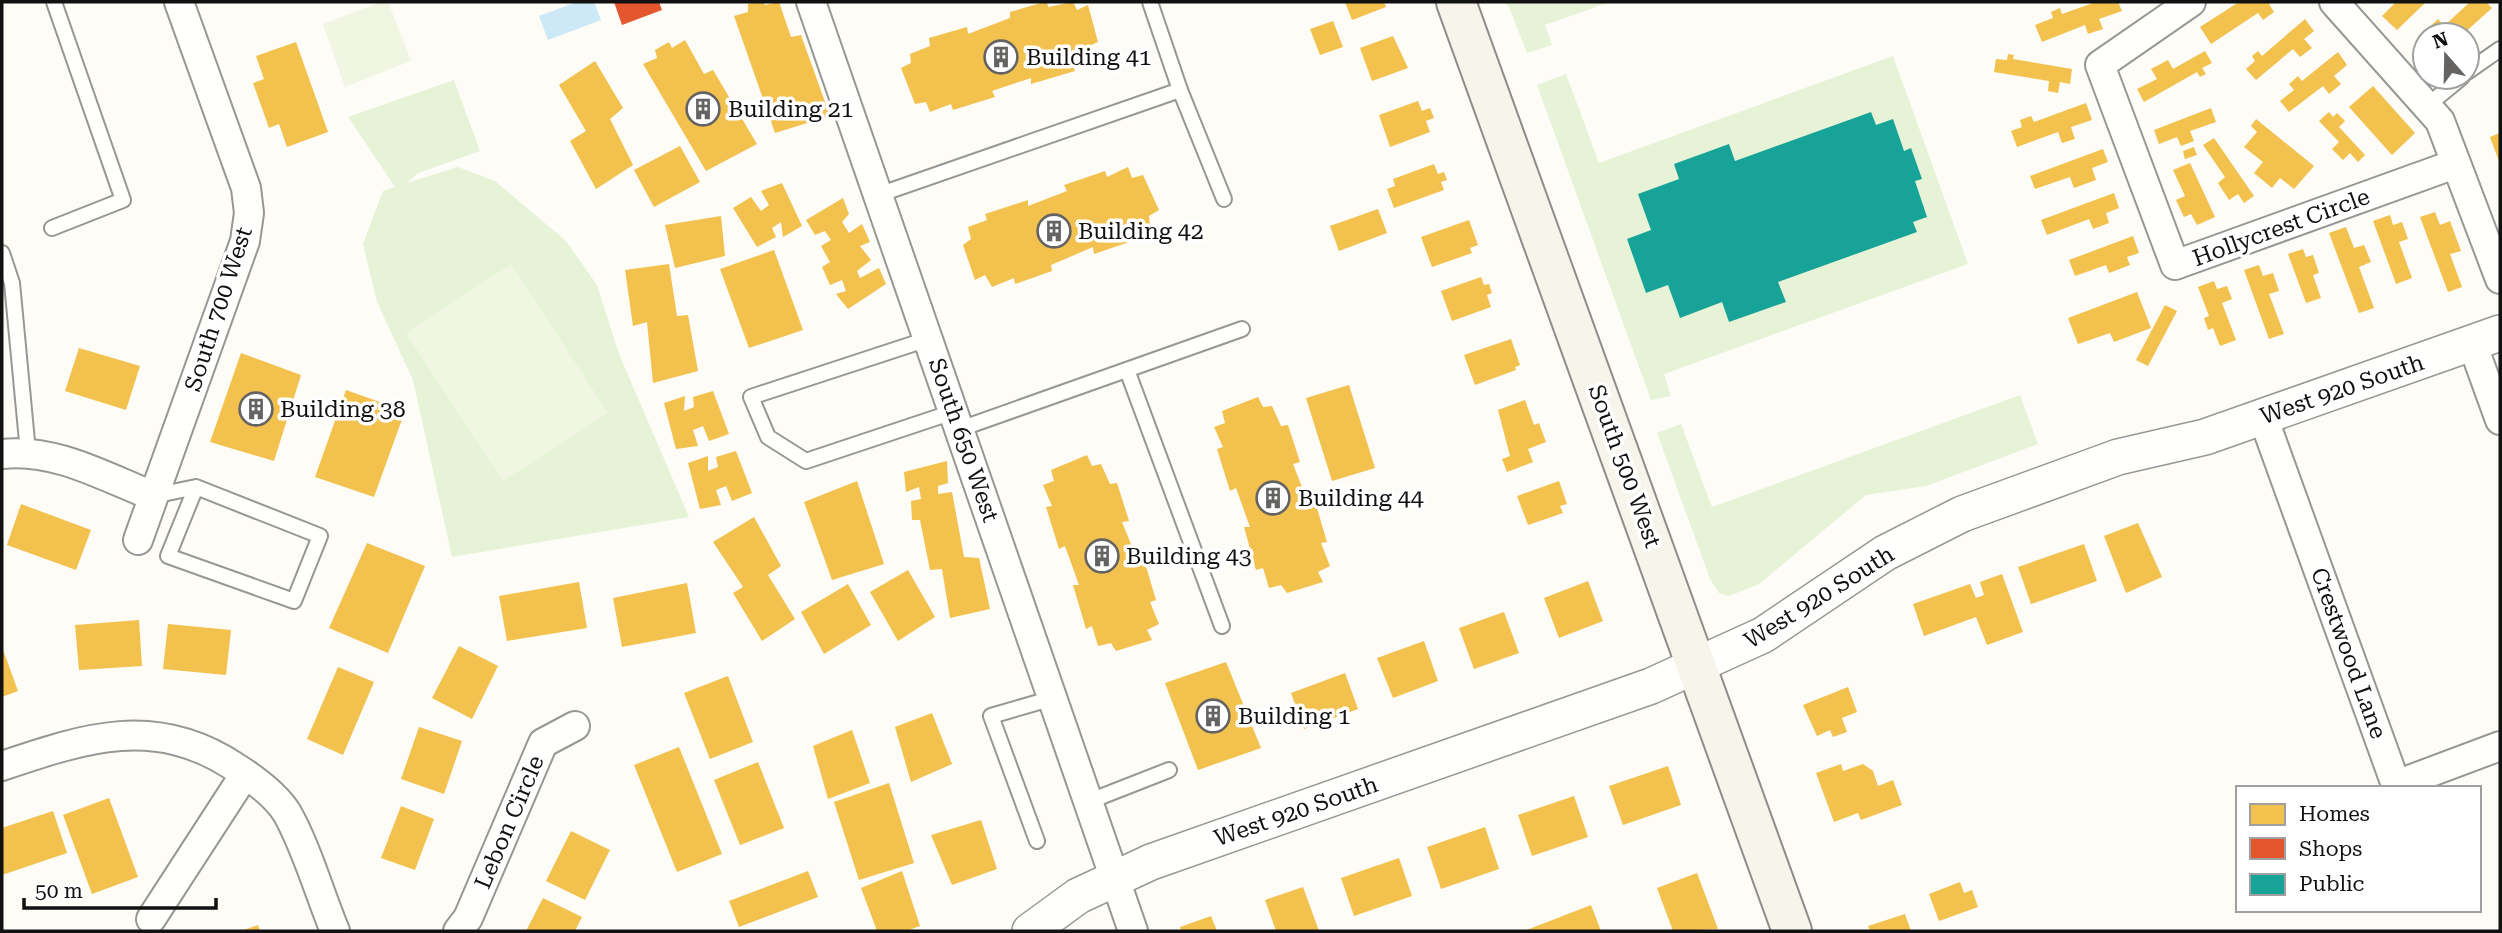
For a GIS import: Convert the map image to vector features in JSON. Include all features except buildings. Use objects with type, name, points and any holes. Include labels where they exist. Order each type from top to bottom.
[{"type":"main road","name":"South 500 West","points":[[1456,2],[1792,931]]},
{"type":"street","name":"South 700 West","points":[[138,540],[246,241],[249,213],[246,188],[179,2]]},
{"type":"street","name":"South 650 West","points":[[811,2],[1090,801],[1132,931]]},
{"type":"street","name":"Hollycrest Circle","points":[[2191,2],[2100,65],[2175,265],[2455,164]]},
{"type":"street","points":[[2334,2],[2440,121],[2500,279]]},
{"type":"street","points":[[2486,338],[2500,420]]},
{"type":"street","name":"West 920 South","points":[[1030,931],[1078,896],[1151,862],[1651,686],[1698,667],[1780,625],[1885,553],[1937,525],[2118,457],[2205,437],[2486,338]]},
{"type":"street","name":"Crestwood Lane","points":[[2263,417],[2396,785],[2500,746]]},
{"type":"street","points":[[15,453],[56,457],[153,496]]},
{"type":"street","name":"Lebon Circle","points":[[458,931],[468,918],[543,743],[575,726]]},
{"type":"street","points":[[2,766],[80,740],[115,734],[150,735],[181,741],[218,755],[245,774],[286,812],[335,931]]},
{"type":"street","points":[[151,919],[245,774]]},
{"type":"lane","points":[[51,229],[123,200],[54,2]]},
{"type":"lane","points":[[1150,2],[1180,90],[1224,199]]},
{"type":"lane","points":[[2481,62],[2500,49]]},
{"type":"lane","points":[[878,195],[1180,90]]},
{"type":"lane","points":[[2428,105],[2445,91]]},
{"type":"lane","points":[[2,253],[12,283],[15,453]]},
{"type":"lane","points":[[928,339],[751,397],[768,437],[806,461],[1127,370],[1242,329]]},
{"type":"lane","points":[[1127,370],[1222,626]]},
{"type":"lane","points":[[153,496],[197,486],[320,536],[294,601],[168,556],[197,486]]},
{"type":"lane","points":[[1037,841],[992,716],[1054,698]]},
{"type":"lane","points":[[1090,801],[1169,770]]},
{"type":"green space","points":[[381,2],[388,2],[411,61],[345,87],[323,24]]},
{"type":"green space","points":[[1504,2],[1610,2],[1545,25],[1552,45],[1527,53],[1509,7]]},
{"type":"green space","points":[[1893,56],[1968,264],[1664,374],[1671,396],[1651,400],[1537,85],[1566,74],[1599,163]]},
{"type":"green space","points":[[454,80],[480,151],[418,173],[407,183],[458,167],[495,181],[566,241],[597,285],[619,354],[689,517],[452,557],[413,380],[377,302],[363,244],[383,191],[395,187],[348,117]]},
{"type":"green space","points":[[511,264],[608,413],[503,481],[406,333]]},
{"type":"green space","points":[[2020,395],[2038,444],[1926,486],[1866,495],[1759,584],[1729,596],[1719,593],[1710,579],[1657,433],[1681,424],[1712,507]]},
{"type":"water","points":[[577,2],[594,2],[601,20],[548,40],[539,16]]},
{"type":"place","name":"Building 41","points":[[1001,57]]},
{"type":"place","name":"Building 21","points":[[703,109]]},
{"type":"place","name":"Building 42","points":[[1054,231]]},
{"type":"place","name":"Building 38","points":[[256,409]]},
{"type":"place","name":"Building 44","points":[[1273,498]]},
{"type":"place","name":"Building 43","points":[[1102,556]]},
{"type":"place","name":"Building 1","points":[[1213,716]]}]
